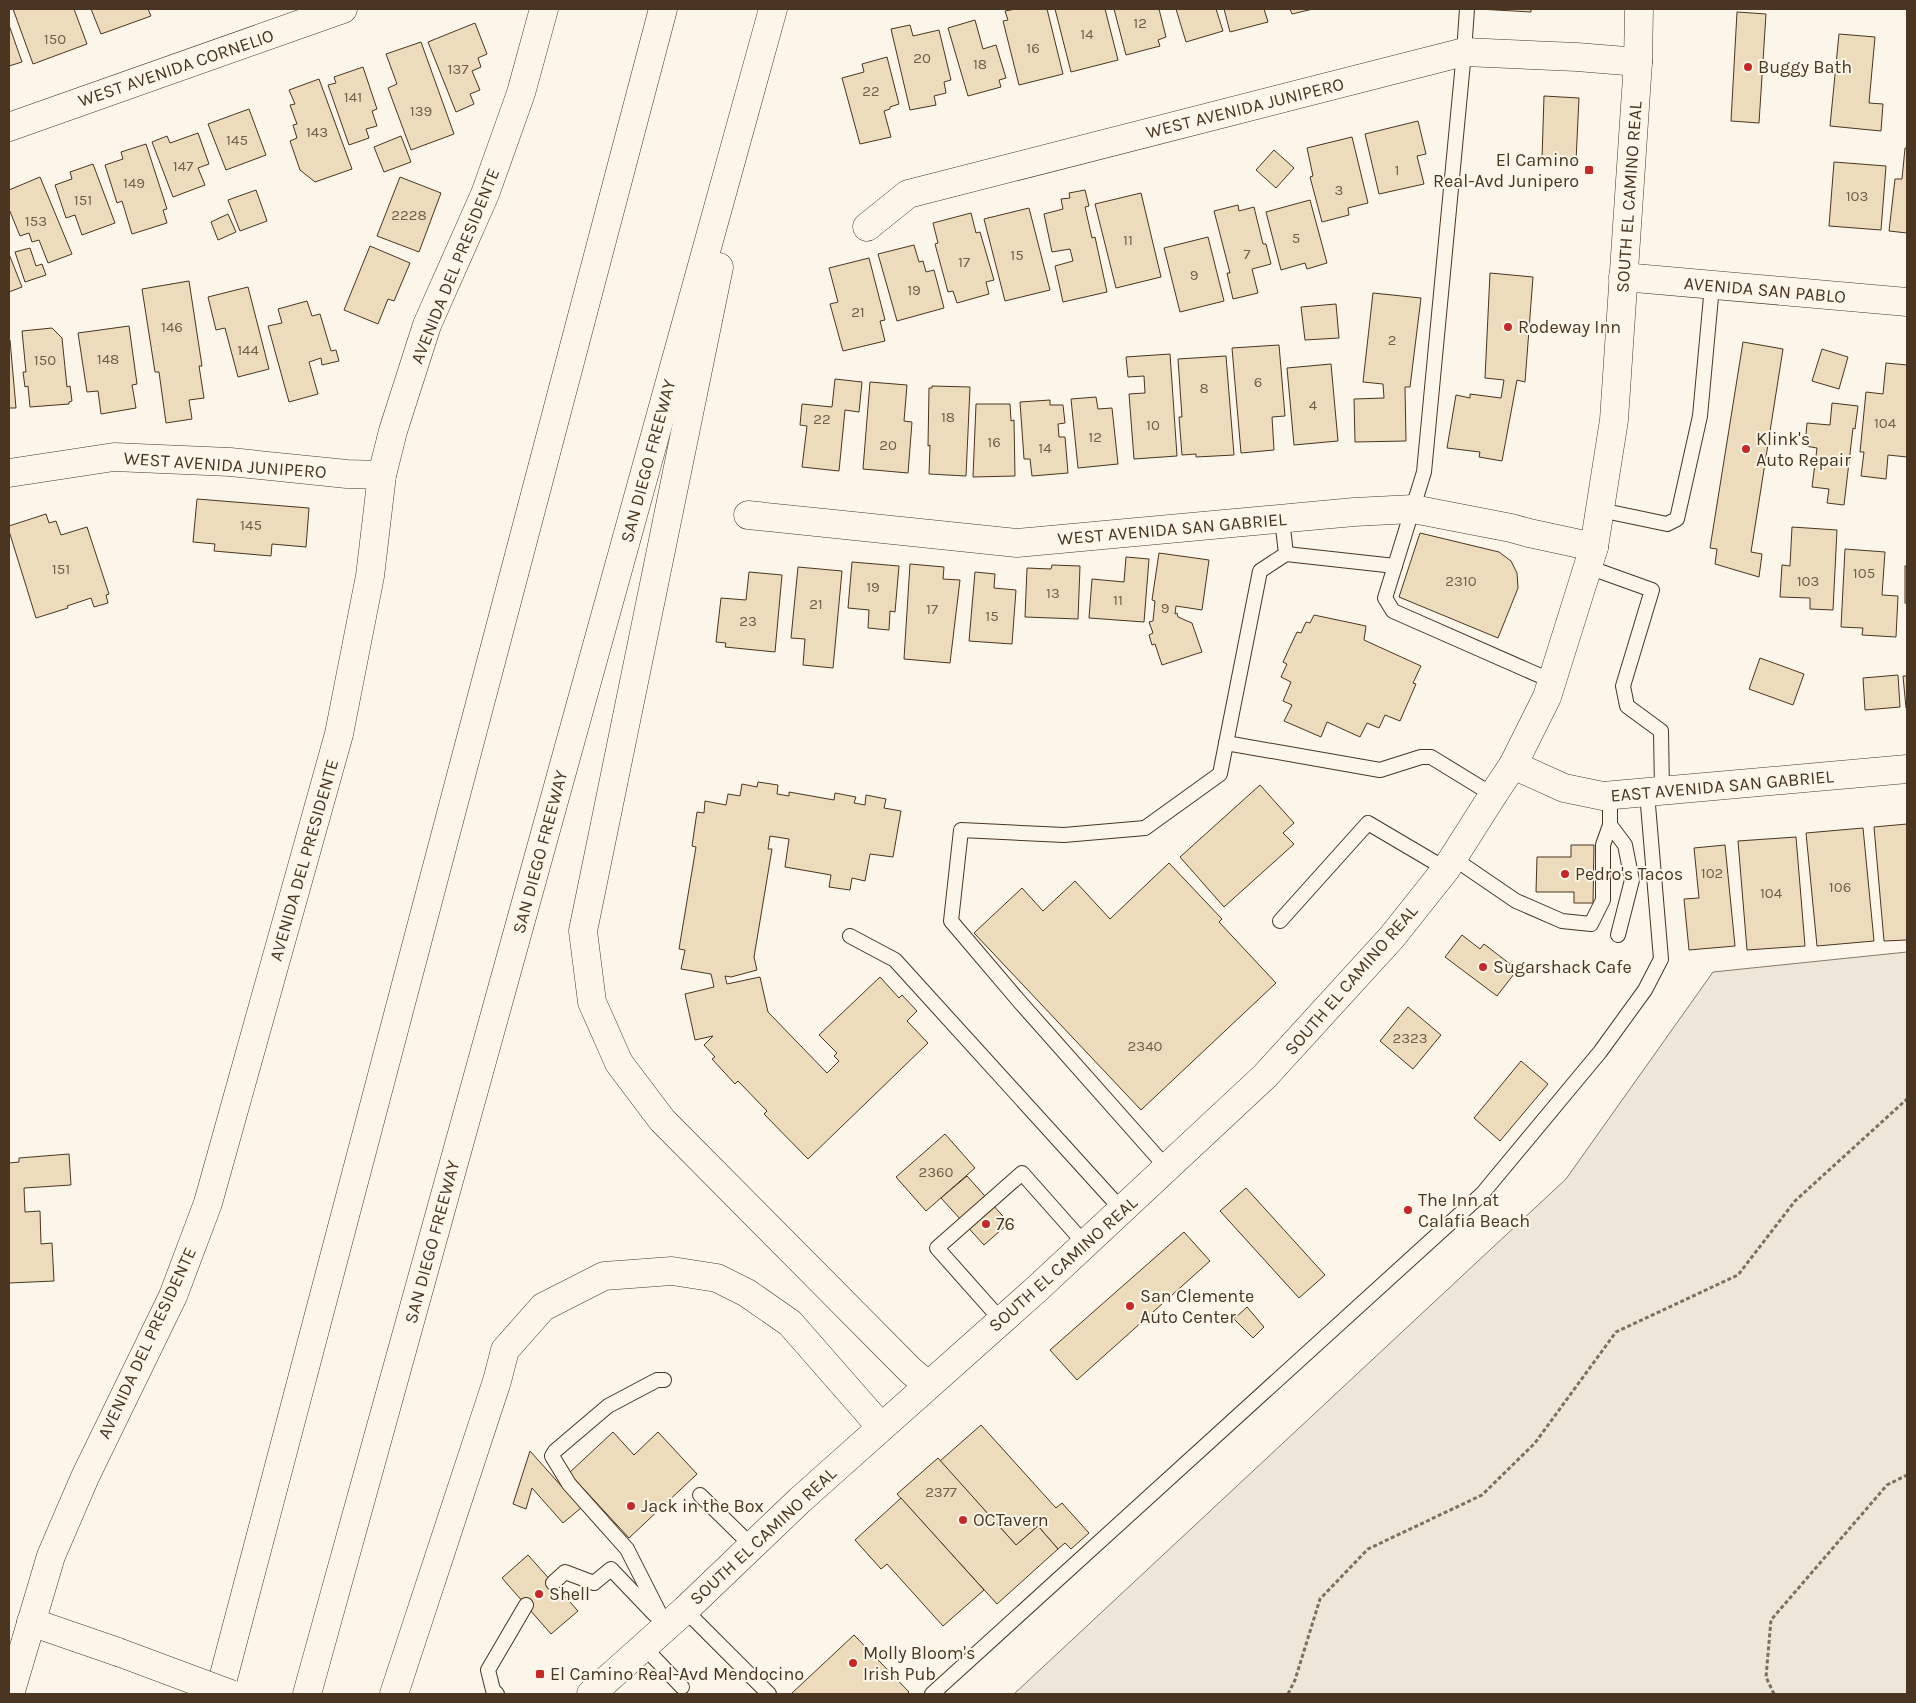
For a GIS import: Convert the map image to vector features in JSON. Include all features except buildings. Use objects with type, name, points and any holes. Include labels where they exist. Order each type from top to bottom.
[{"type":"main road","name":"WEST AVENIDA CORNELIO","points":[[9,127],[343,9]]},
{"type":"main road","name":"AVENIDA DEL PRESIDENTE","points":[[10,1694],[51,1556],[85,1478],[173,1296],[208,1203],[339,734],[370,576],[382,475],[393,431],[427,325],[485,194],[521,93],[544,9]]},
{"type":"main road","points":[[219,1694],[663,9]]},
{"type":"main road","name":"SOUTH EL CAMINO REAL","points":[[591,1694],[676,1618],[881,1427],[1085,1244],[1265,1076],[1392,937],[1449,864],[1513,765],[1547,697],[1591,557],[1600,510],[1614,420],[1638,62],[1639,9]]},
{"type":"main road","points":[[771,15],[583,930],[592,1002],[619,1064],[662,1120],[911,1372],[928,1386]]},
{"type":"main road","name":"SAN DIEGO FREEWAY","points":[[307,1694],[771,15]]},
{"type":"main road","name":"WEST AVENIDA JUNIPERO","points":[[868,227],[908,194],[1464,52],[1638,62]]},
{"type":"main road","name":"AVENIDA SAN PABLO","points":[[1624,277],[1907,302]]},
{"type":"main road","name":"WEST AVENIDA JUNIPERO","points":[[9,473],[114,457],[230,462],[347,474],[382,475]]},
{"type":"main road","name":"WEST AVENIDA SAN GABRIEL","points":[[748,515],[1017,543],[1282,518],[1413,509],[1511,528],[1591,557]]},
{"type":"main road","name":"EAST AVENIDA SAN GABRIEL","points":[[1513,765],[1564,788],[1603,796],[1907,770]]},
{"type":"main road","points":[[394,1694],[497,1380],[505,1350],[542,1307],[604,1276],[672,1271],[718,1278],[747,1293],[790,1323],[881,1427]]},
{"type":"main road","points":[[31,1622],[231,1694]]},
{"type":"lane","points":[[1467,9],[1424,472],[1385,598],[1392,611],[1552,681]]},
{"type":"lane","points":[[1600,510],[1667,524],[1677,519],[1700,416],[1712,286]]},
{"type":"lane","points":[[1282,518],[1286,554]]},
{"type":"lane","points":[[1167,1168],[1019,1001],[952,921],[960,830],[1064,835],[1145,828],[1220,774],[1260,571],[1286,554],[1395,566]]},
{"type":"lane","points":[[932,1694],[1482,1194],[1600,1052],[1645,990],[1661,959],[1655,792],[1661,730],[1626,706],[1623,686],[1652,590],[1591,557]]},
{"type":"lane","points":[[1226,743],[1380,770],[1421,757],[1431,757],[1493,795]]},
{"type":"lane","points":[[1280,921],[1368,823],[1449,864],[1516,902],[1562,921],[1592,924],[1603,900],[1603,845],[1610,825],[1610,796]]},
{"type":"lane","points":[[1610,825],[1625,845],[1632,880],[1618,935]]},
{"type":"lane","points":[[850,936],[895,960],[1122,1210]]},
{"type":"lane","points":[[1001,1320],[937,1248],[944,1241],[1022,1173],[1085,1244]]},
{"type":"lane","points":[[664,1380],[657,1380],[608,1406],[555,1451],[552,1456],[568,1484],[627,1549],[676,1618]]},
{"type":"lane","points":[[700,1495],[752,1546]]},
{"type":"lane","points":[[553,1583],[565,1572],[594,1583],[611,1568],[754,1679],[769,1694]]},
{"type":"lane","points":[[497,1694],[493,1690],[488,1670],[526,1605]]},
{"type":"lane","points":[[644,1647],[682,1687]]},
{"type":"path","points":[[1288,1694],[1295,1680],[1320,1599],[1368,1549],[1482,1495],[1535,1443],[1616,1332],[1738,1275],[1795,1201],[1907,1099]]},
{"type":"path","points":[[1774,1694],[1766,1677],[1771,1620],[1887,1486],[1907,1475]]},
{"type":"shaded area","points":[[1907,952],[1907,1694],[1014,1694],[1566,1179],[1713,972]]},
{"type":"place","name":"Buggy Bath","points":[[1748,67]]},
{"type":"place","name":"El Camino Real-Avd Junipero","points":[[1589,170]]},
{"type":"place","name":"Rodeway Inn","points":[[1508,327]]},
{"type":"place","name":"Klink's Auto Repair","points":[[1746,449]]},
{"type":"place","name":"Pedro's Tacos","points":[[1565,874]]},
{"type":"place","name":"Sugarshack Cafe","points":[[1483,967]]},
{"type":"place","name":"The Inn at Calafia Beach","points":[[1408,1210]]},
{"type":"place","name":"76","points":[[986,1224]]},
{"type":"place","name":"San Clemente Auto Center","points":[[1130,1306]]},
{"type":"place","name":"Jack in the Box","points":[[631,1506]]},
{"type":"place","name":"OCTavern","points":[[963,1520]]},
{"type":"place","name":"Shell","points":[[539,1594]]},
{"type":"place","name":"Molly Bloom's Irish Pub","points":[[853,1663]]},
{"type":"place","name":"El Camino Real-Avd Mendocino","points":[[540,1674]]}]
